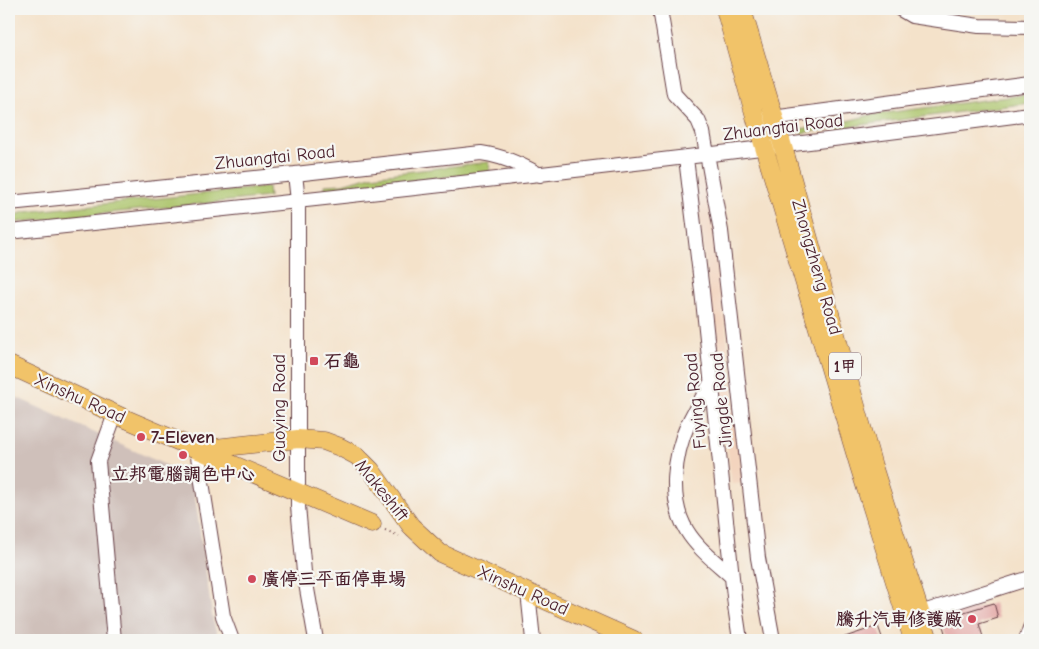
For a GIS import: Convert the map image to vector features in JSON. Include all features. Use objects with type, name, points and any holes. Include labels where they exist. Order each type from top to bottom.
[{"type":"main road","name":"Zhongzheng Road","points":[[725,9],[765,119],[929,640]]},
{"type":"main road","name":"Zhongzheng Road","points":[[742,9],[765,119]]},
{"type":"main road","name":"Zhongzheng Road","points":[[774,147],[859,466],[913,640]]},
{"type":"main road","name":"Xinshu Road","points":[[9,365],[197,450],[372,524]]},
{"type":"main road","name":"Makeshift","points":[[197,450],[298,439],[324,442],[340,447],[357,456],[371,470],[411,526],[440,554]]},
{"type":"main road","name":"Xinshu Road","points":[[440,554],[634,640]]},
{"type":"street","points":[[660,9],[674,94],[698,120],[703,132],[706,155]]},
{"type":"street","points":[[900,9],[912,16],[979,26],[1030,27]]},
{"type":"street","name":"Zhuangtai Road","points":[[765,119],[1030,84]]},
{"type":"street","name":"Zhuangtai Road","points":[[9,232],[540,175],[1030,114]]},
{"type":"street","name":"Zhuangtai Road","points":[[9,203],[481,153],[510,159],[540,175]]},
{"type":"street","name":"Jingde Road","points":[[706,155],[712,174],[721,231],[758,558],[773,640]]},
{"type":"street","name":"Fuying Road","points":[[686,158],[740,640]]},
{"type":"street","name":"Guoying Road","points":[[295,174],[298,202],[298,493],[304,572],[316,640]]},
{"type":"street","points":[[712,381],[687,426],[680,449],[675,478],[678,509],[686,530],[699,547],[732,577]]},
{"type":"street","points":[[114,640],[98,461],[115,414]]},
{"type":"street","points":[[237,467],[243,445]]},
{"type":"street","points":[[197,450],[223,616],[232,640]]},
{"type":"street","points":[[920,613],[1030,578]]},
{"type":"street","points":[[528,592],[533,640]]},
{"type":"street","points":[[1026,640],[1030,628]]},
{"type":"shaded area","points":[[707,175],[743,483],[732,484],[695,177]]},
{"type":"shaded area","points":[[9,394],[192,477],[213,621],[219,640],[9,640]]},
{"type":"green space","points":[[1030,94],[1030,103],[800,133],[799,129],[836,124],[870,115]]},
{"type":"green space","points":[[489,162],[490,172],[325,190],[325,185],[342,184],[371,176]]},
{"type":"green space","points":[[268,187],[269,197],[9,223],[9,217],[25,212]]},
{"type":"building","points":[[994,603],[998,618],[979,624],[984,640],[947,640],[941,619]]},
{"type":"building","points":[[878,626],[883,640],[842,640],[842,638]]},
{"type":"place","name":"石龜","points":[[314,361]]},
{"type":"place","name":"7-Eleven","points":[[141,437]]},
{"type":"place","name":"立邦電腦調色中心","points":[[183,455]]},
{"type":"place","name":"廣停三平面停車場","points":[[252,579]]},
{"type":"place","name":"騰升汽車修護廠","points":[[972,619]]}]
